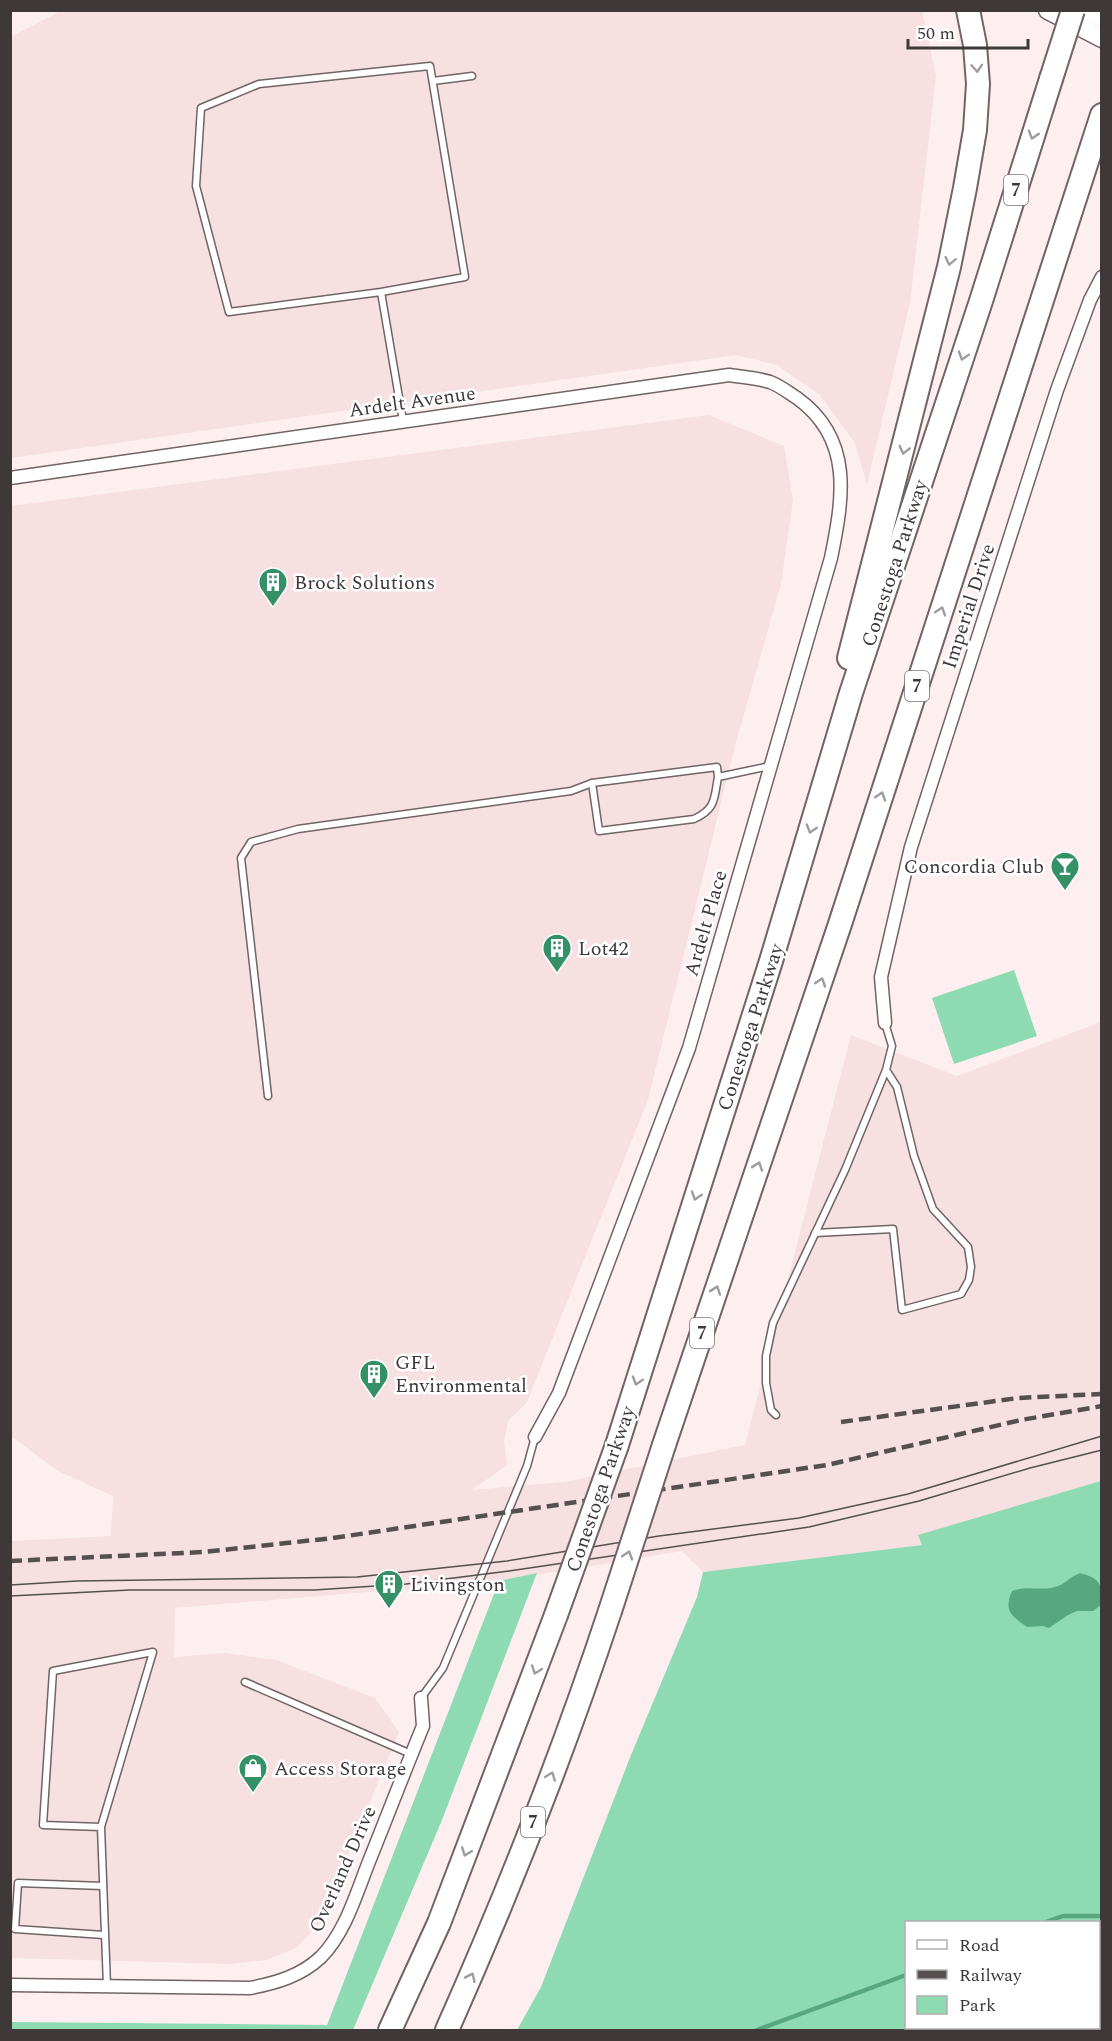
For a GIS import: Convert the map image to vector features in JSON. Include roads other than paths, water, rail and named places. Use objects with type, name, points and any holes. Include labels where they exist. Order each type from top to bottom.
[{"type":"highway","points":[[851,693],[849,655],[949,267],[975,130],[978,84],[975,45],[968,10]]},
{"type":"highway","name":"Conestoga Parkway","points":[[390,2031],[439,1923],[556,1615],[616,1445],[771,961],[851,693],[981,301],[1072,10]]},
{"type":"highway","name":"7","points":[[447,2031],[499,1914],[586,1683],[840,924],[1096,141],[1101,116]]},
{"type":"main road","points":[[1048,10],[1101,38]]},
{"type":"main road","points":[[1086,10],[1101,18]]},
{"type":"street","name":"Imperial Drive","points":[[885,1023],[881,977],[911,847],[1057,390],[1090,300],[1101,277]]},
{"type":"street","name":"Ardelt Avenue","points":[[10,478],[729,375],[771,382],[812,409]]},
{"type":"street","name":"Ardelt Place","points":[[535,1437],[559,1393],[688,1048],[831,558],[841,512],[838,459],[825,425],[812,409]]},
{"type":"street","name":"Overland Drive","points":[[10,1985],[250,1988],[286,1979],[304,1970],[321,1957],[338,1934],[354,1898],[423,1726],[421,1698]]},
{"type":"lane","points":[[430,66],[465,277],[381,292],[229,312],[196,186],[201,108],[259,84],[430,66]]},
{"type":"lane","points":[[432,81],[472,76]]},
{"type":"lane","points":[[381,292],[404,422]]},
{"type":"lane","points":[[718,777],[771,766]]},
{"type":"lane","points":[[268,1096],[244,902],[241,858],[250,842],[298,828],[571,791],[592,783],[717,767],[718,777],[714,803],[706,813],[694,819],[599,831],[592,783]]},
{"type":"lane","points":[[776,1415],[771,1410],[766,1383],[766,1356],[773,1323],[845,1170],[886,1070],[892,1046],[885,1023]]},
{"type":"lane","points":[[815,1233],[892,1229],[903,1310],[962,1294],[969,1280],[971,1267],[968,1247],[933,1209],[914,1156],[897,1087],[886,1070]]},
{"type":"lane","points":[[421,1698],[443,1668],[527,1466],[535,1437]]},
{"type":"lane","points":[[101,1827],[43,1824],[53,1671],[153,1652],[101,1827],[107,1986]]},
{"type":"lane","points":[[245,1682],[412,1755]]},
{"type":"lane","points":[[103,1886],[18,1883],[15,1929],[104,1935]]},
{"type":"waterway","points":[[1049,1921],[1063,1916],[1102,1916]]},
{"type":"waterway","points":[[757,2030],[905,1975]]},
{"type":"tram line","points":[[10,1585],[77,1581],[357,1577],[507,1561],[659,1536],[799,1518],[908,1494],[1102,1436]]},
{"type":"tram line","points":[[10,1596],[130,1590],[314,1590],[406,1584],[509,1571],[809,1527],[919,1501],[1030,1468],[1102,1450]]},
{"type":"railway","points":[[841,1422],[1018,1398],[1102,1394]]},
{"type":"railway","points":[[10,1561],[204,1552],[333,1538],[827,1465],[1021,1420],[1102,1406]]},
{"type":"place","name":"Brock Solutions","points":[[273,608]]},
{"type":"place","name":"Concordia Club","points":[[1065,892]]},
{"type":"place","name":"Lot42","points":[[557,974]]},
{"type":"place","name":"GFL Environmental","points":[[374,1400]]},
{"type":"place","name":"Livingston","points":[[389,1610]]},
{"type":"place","name":"Access Storage","points":[[253,1794]]}]
